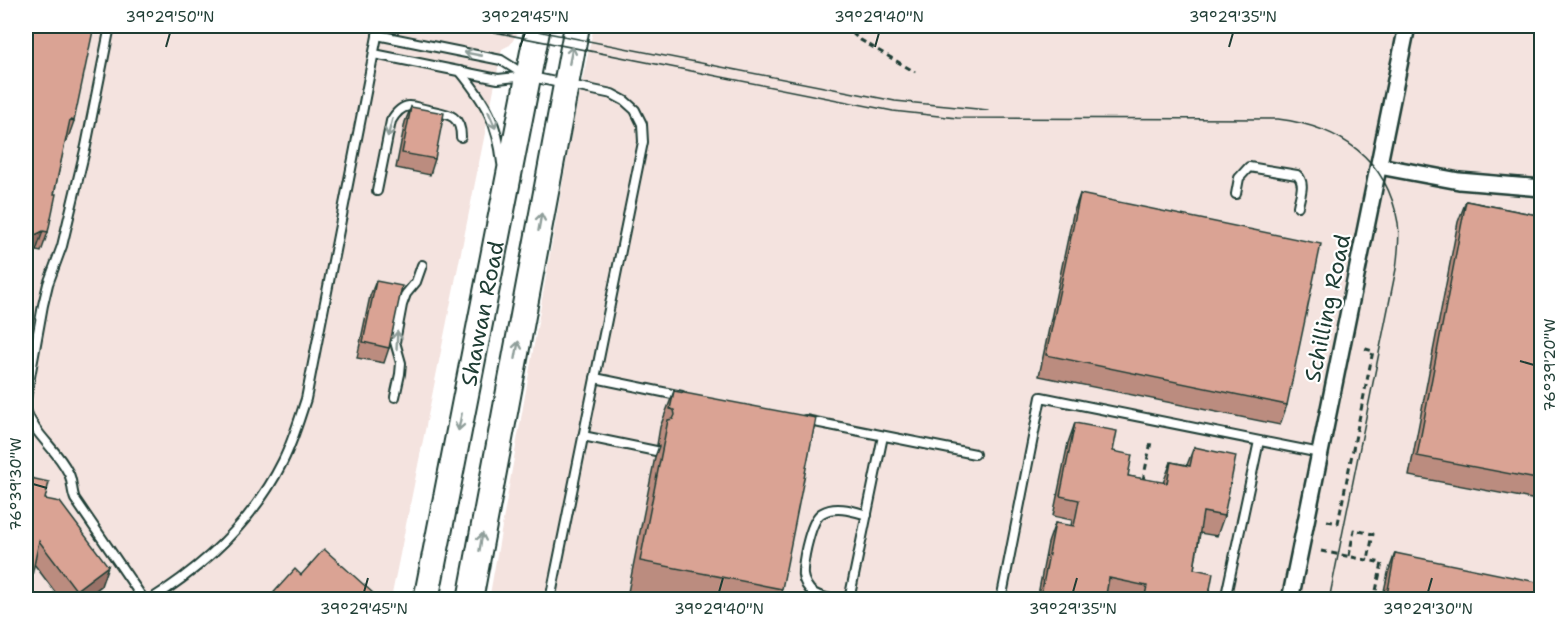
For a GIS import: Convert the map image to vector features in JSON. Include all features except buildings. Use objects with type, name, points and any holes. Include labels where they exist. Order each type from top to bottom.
[{"type":"main road","name":"Shawan Road","points":[[426,600],[526,76],[538,26]]},
{"type":"main road","name":"Shawan Road","points":[[470,600],[577,26]]},
{"type":"street","name":"Schilling Road","points":[[1290,600],[1407,26]]},
{"type":"street","points":[[1379,166],[1459,181],[1542,188]]},
{"type":"lane","points":[[26,399],[43,306],[48,284],[62,246],[86,146],[110,26]]},
{"type":"lane","points":[[150,600],[188,575],[231,537],[263,496],[293,439],[306,399],[380,26]]},
{"type":"lane","points":[[377,36],[501,60],[526,76]]},
{"type":"lane","points":[[374,54],[498,79],[526,76],[612,94],[626,101],[635,110],[642,124],[643,142],[550,600]]},
{"type":"lane","points":[[460,71],[490,113],[500,150],[504,193]]},
{"type":"lane","points":[[377,191],[391,121],[396,112],[402,108],[409,106],[450,115],[461,127],[461,137]]},
{"type":"lane","points":[[1236,194],[1239,178],[1249,167],[1297,175],[1302,185],[1298,206]]},
{"type":"lane","points":[[395,397],[401,363],[395,342],[402,305],[406,294],[416,282],[422,265]]},
{"type":"lane","points":[[595,378],[687,397]]},
{"type":"lane","points":[[1001,600],[1041,397],[1320,453]]},
{"type":"lane","points":[[26,410],[37,434],[69,472],[71,491],[75,499],[144,600]]},
{"type":"lane","points":[[797,419],[975,454]]},
{"type":"lane","points":[[583,436],[656,451]]},
{"type":"lane","points":[[849,600],[883,436]]},
{"type":"lane","points":[[1225,600],[1259,441]]},
{"type":"lane","points":[[836,600],[812,592],[804,580],[803,569],[813,523],[819,514],[829,510],[844,509],[867,514]]},
{"type":"path","points":[[844,26],[859,39],[915,72]]},
{"type":"path","points":[[1327,521],[1338,523],[1371,362],[1373,351],[1362,348]]},
{"type":"path","points":[[1142,488],[1151,442]]},
{"type":"path","points":[[1349,556],[1354,530],[1373,534],[1368,560]]},
{"type":"path","points":[[1321,551],[1382,563],[1374,600]]},
{"type":"shaded area","points":[[26,26],[522,26],[510,45],[502,49],[391,599],[26,599]]},
{"type":"shaded area","points":[[594,26],[1541,26],[1541,599],[489,600],[574,118]]},
{"type":"tram line","points":[[473,26],[893,111],[957,118],[1278,119],[1321,129],[1340,138],[1372,164],[1383,180],[1392,200],[1398,223],[1399,240],[1396,269],[1329,600]]},
{"type":"tram line","points":[[512,26],[895,101],[988,110]]}]
